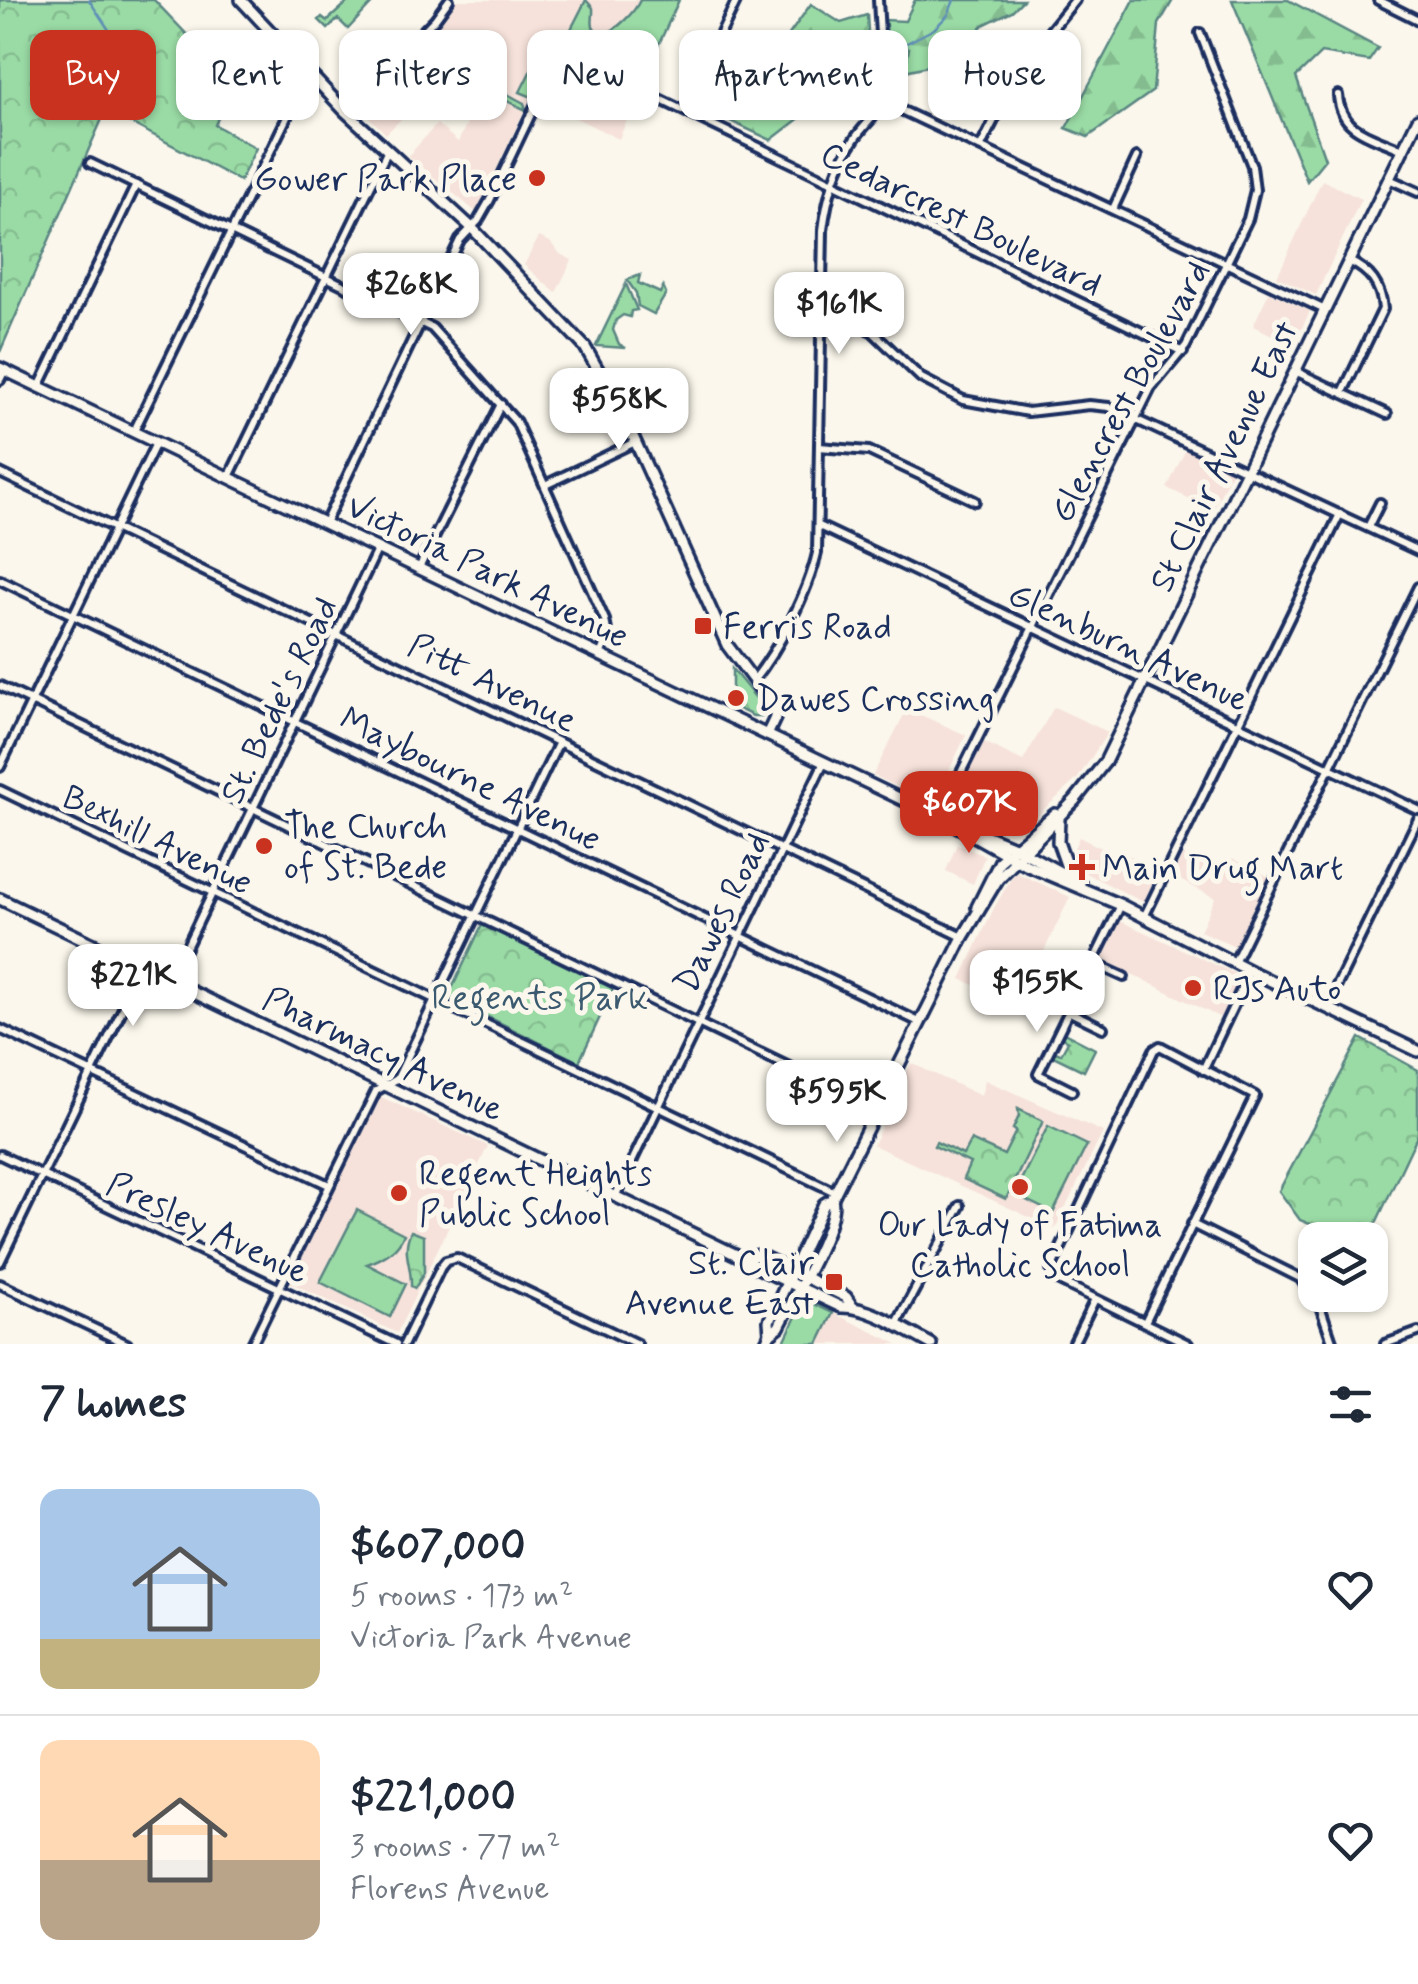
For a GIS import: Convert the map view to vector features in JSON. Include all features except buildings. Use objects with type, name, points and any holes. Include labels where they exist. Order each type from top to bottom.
[{"type":"main road","points":[[241,0],[269,30]]},
{"type":"main road","points":[[319,83],[339,104]]},
{"type":"main road","name":"St Clair Avenue East","points":[[767,1339],[769,1322],[824,1204],[834,1196],[963,937],[1014,853],[1062,813],[1104,762],[1418,119]]},
{"type":"main road","points":[[355,120],[472,227],[585,347],[607,382],[727,645],[776,710],[767,735]]},
{"type":"main road","name":"Victoria Park Avenue","points":[[2,373],[40,385],[1417,1049]]},
{"type":"main road","points":[[1062,813],[1058,842],[1072,878]]},
{"type":"main road","name":"Victoria Park Avenue","points":[[1014,853],[1072,878],[1093,892]]},
{"type":"main road","name":"Pharmacy Avenue","points":[[0,899],[616,1195],[754,1266],[932,1344]]},
{"type":"main road","name":"St Clair Avenue East","points":[[767,1339],[779,1326],[799,1287],[834,1212],[834,1196]]},
{"type":"main road","name":"Pharmacy Avenue","points":[[743,1258],[759,1255],[846,1297],[852,1306]]},
{"type":"street","points":[[425,30],[449,0]]},
{"type":"street","points":[[723,30],[737,0]]},
{"type":"street","points":[[878,0],[880,30]]},
{"type":"street","points":[[981,146],[1020,67],[1075,0]]},
{"type":"street","points":[[1378,0],[1418,20]]},
{"type":"street","name":"Glencrest Boulevard","points":[[939,817],[1136,417],[1157,377],[1182,352],[1251,211],[1255,184],[1252,166],[1200,33]]},
{"type":"street","name":"Cedarcrest Boulevard","points":[[472,227],[490,200],[560,56],[568,53],[679,108]]},
{"type":"street","points":[[1338,94],[1340,114],[1347,124],[1403,150]]},
{"type":"street","points":[[908,113],[1325,310]]},
{"type":"street","points":[[134,431],[285,120]]},
{"type":"street","name":"Cedarcrest Boulevard","points":[[704,120],[1182,352]]},
{"type":"street","points":[[753,680],[766,664],[810,578],[817,553],[823,230],[832,184],[856,137],[870,120]]},
{"type":"street","points":[[229,476],[388,150]]},
{"type":"street","points":[[1113,209],[1137,157]]},
{"type":"street","points":[[90,163],[432,328],[516,422],[605,620],[608,636],[600,655]]},
{"type":"street","points":[[1389,179],[1418,192]]},
{"type":"street","points":[[40,385],[136,185]]},
{"type":"street","points":[[325,522],[460,240],[472,227]]},
{"type":"street","points":[[1342,392],[1383,309],[1372,275],[1349,261]]},
{"type":"street","points":[[822,309],[872,331],[921,378],[963,400],[1018,412],[1099,405],[1136,417],[1418,551]]},
{"type":"street","points":[[1295,371],[1388,414]]},
{"type":"street","points":[[420,568],[501,404]]},
{"type":"street","points":[[0,767],[156,442]]},
{"type":"street","points":[[545,485],[635,442]]},
{"type":"street","points":[[819,446],[864,449],[975,501]]},
{"type":"street","name":"Pitt Avenue","points":[[0,473],[963,937]]},
{"type":"street","points":[[1368,528],[1380,503]]},
{"type":"street","points":[[1144,917],[1340,514]]},
{"type":"street","name":"Glenburn Avenue","points":[[818,526],[1418,810]]},
{"type":"street","name":"St. Bede's Road","points":[[170,981],[378,548]]},
{"type":"street","name":"Maybourne Avenue","points":[[0,580],[919,1022]]},
{"type":"street","points":[[1234,963],[1418,587]]},
{"type":"street","points":[[0,686],[876,1109]]},
{"type":"street","points":[[252,1344],[376,1091],[398,1079],[559,742]]},
{"type":"street","name":"Dawes Road","points":[[616,1195],[824,762]]},
{"type":"street","name":"Bexhill Avenue","points":[[0,790],[834,1196]]},
{"type":"street","points":[[1328,1006],[1418,819]]},
{"type":"street","points":[[1072,1092],[1038,1074],[1120,905]]},
{"type":"street","points":[[1091,962],[1124,977]]},
{"type":"street","points":[[0,1262],[142,969]]},
{"type":"street","points":[[1203,1070],[1250,971]]},
{"type":"street","points":[[1068,1011],[1103,1028]]},
{"type":"street","points":[[0,1029],[329,1185]]},
{"type":"street","points":[[1145,1322],[1255,1096],[1162,1047],[1154,1049],[1053,1261],[1053,1278],[1188,1344]]},
{"type":"street","name":"Presley Avenue","points":[[0,1155],[396,1344]]},
{"type":"street","points":[[896,1325],[960,1206]]},
{"type":"street","points":[[1192,1224],[1300,1278],[1320,1306],[1333,1344]]},
{"type":"street","points":[[404,1344],[441,1267],[457,1258],[637,1344]]},
{"type":"street","points":[[0,1284],[127,1344]]},
{"type":"street","points":[[1073,1344],[1095,1299]]},
{"type":"street","points":[[1385,1344],[1418,1332]]},
{"type":"shaded area","points":[[455,0],[679,0],[659,44],[659,30],[527,30],[527,105],[476,212],[408,156],[437,124],[458,142],[468,120],[507,120],[507,30],[435,30]]},
{"type":"shaded area","points":[[372,120],[400,120],[386,134]]},
{"type":"shaded area","points":[[580,120],[627,120],[619,139]]},
{"type":"shaded area","points":[[1322,180],[1361,199],[1316,295],[1277,277]]},
{"type":"shaded area","points":[[539,237],[572,260],[556,293],[524,265]]},
{"type":"shaded area","points":[[1269,292],[1310,311],[1294,345],[1253,326]]},
{"type":"shaded area","points":[[1186,449],[1232,471],[1213,510],[1167,488]]},
{"type":"shaded area","points":[[1054,707],[1108,732],[1078,778],[1037,816],[1015,828],[994,827],[953,806],[982,741],[1023,761]]},
{"type":"shaded area","points":[[907,709],[966,735],[933,804],[873,775]]},
{"type":"shaded area","points":[[1079,837],[1117,856],[1120,851],[1159,870],[1143,902],[1067,864]]},
{"type":"shaded area","points":[[957,844],[985,856],[973,884],[946,871]]},
{"type":"shaded area","points":[[1183,855],[1222,873],[1232,858],[1269,877],[1235,946],[1200,931],[1215,898],[1172,876]]},
{"type":"shaded area","points":[[1015,872],[1070,897],[1018,1005],[961,979]]},
{"type":"shaded area","points":[[1118,920],[1238,975],[1239,982],[1221,1018],[1099,958]]},
{"type":"shaded area","name":"Our Lady of Fatima Catholic School","points":[[911,1063],[981,1096],[985,1080],[1103,1132],[1055,1229],[873,1145]]},
{"type":"shaded area","name":"Regent Heights Public School","points":[[379,1096],[488,1146],[397,1333],[289,1282]]},
{"type":"shaded area","points":[[833,1313],[898,1344],[818,1344]]},
{"type":"green space","points":[[0,0],[154,0],[183,30],[176,30],[176,120],[217,120],[215,125],[256,148],[240,181],[125,120],[156,120],[156,30],[30,30],[30,120],[102,120],[0,352]]},
{"type":"green space","points":[[350,0],[375,0],[348,29],[338,19],[328,29],[319,20],[322,17],[327,21]]},
{"type":"green space","points":[[586,0],[593,8],[592,21],[597,30],[571,30]]},
{"type":"green space","points":[[640,0],[679,0],[659,44],[659,30],[612,30]]},
{"type":"green space","points":[[915,0],[1023,0],[978,30],[928,30],[928,66],[908,70],[908,30],[887,30],[885,20],[905,21]]},
{"type":"green space","points":[[1134,0],[1173,0],[1159,24],[1153,91],[1088,137],[1066,128],[1070,120],[1081,120],[1081,100]]},
{"type":"green space","points":[[1232,0],[1288,0],[1378,48],[1369,61],[1321,53],[1296,77],[1325,159],[1307,181]]},
{"type":"green space","points":[[811,4],[841,23],[867,15],[868,30],[792,30]]},
{"type":"green space","points":[[507,94],[524,103],[526,110],[507,101]]},
{"type":"green space","points":[[728,120],[797,120],[771,140]]},
{"type":"green space","points":[[640,275],[638,283],[660,293],[663,287],[666,294],[654,314],[638,306],[636,293],[627,280]]},
{"type":"green space","points":[[626,284],[637,310],[631,311],[630,317],[623,315],[616,320],[613,330],[619,344],[626,348],[596,346]]},
{"type":"green space","points":[[732,669],[764,708],[763,716],[753,716],[732,706]]},
{"type":"green space","name":"Regents Park","points":[[482,925],[614,987],[579,1062],[448,997]]},
{"type":"green space","points":[[1064,1033],[1095,1049],[1084,1071],[1053,1056],[1055,1052],[1061,1054],[1068,1041],[1062,1038]]},
{"type":"green space","points":[[1360,1038],[1418,1070],[1418,1134],[1376,1222],[1305,1222],[1279,1191]]},
{"type":"green space","points":[[1018,1109],[1043,1121],[1006,1199],[963,1179],[970,1163],[934,1146],[936,1142],[963,1155],[971,1140],[1004,1155],[1016,1131],[1013,1129]]},
{"type":"green space","points":[[1048,1126],[1087,1145],[1053,1213],[1014,1194]]},
{"type":"green space","points":[[357,1210],[404,1234],[389,1253],[367,1264],[406,1284],[390,1317],[320,1282]]},
{"type":"green space","points":[[411,1231],[424,1236],[424,1273],[415,1288],[411,1286],[407,1252]]},
{"type":"green space","points":[[808,1301],[833,1313],[818,1344],[783,1344],[801,1306]]},
{"type":"waterway","points":[[89,0],[109,30]]},
{"type":"waterway","points":[[908,42],[934,29],[948,15],[954,0]]},
{"type":"place","name":"Gower Park Place","points":[[537,178]]},
{"type":"place","name":"Ferris Road","points":[[703,626]]},
{"type":"place","name":"Dawes Crossing","points":[[736,698]]},
{"type":"place","name":"The Church of St. Bede","points":[[264,846]]},
{"type":"place","name":"Main Drug Mart","points":[[1082,867]]},
{"type":"place","name":"RJs Auto","points":[[1193,988]]},
{"type":"place","name":"Our Lady of Fatima Catholic School","points":[[1020,1187]]},
{"type":"place","name":"Regent Heights Public School","points":[[399,1193]]},
{"type":"place","name":"St. Clair Avenue East","points":[[834,1282]]}]
